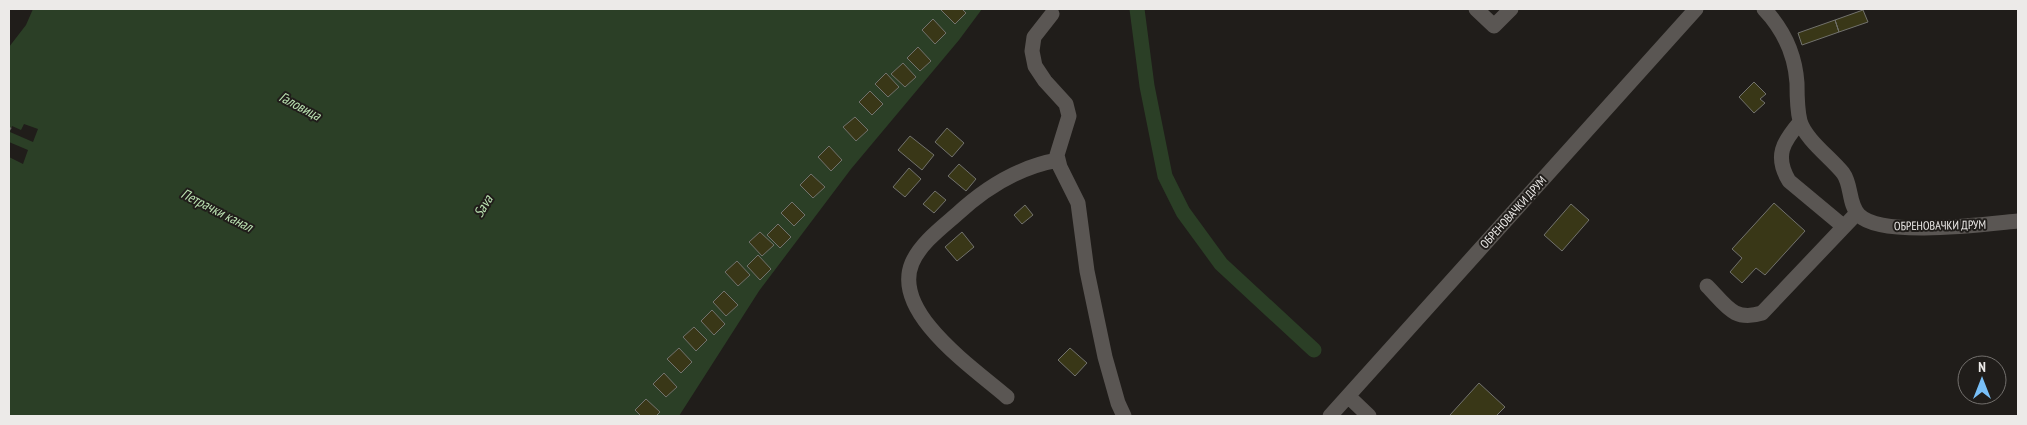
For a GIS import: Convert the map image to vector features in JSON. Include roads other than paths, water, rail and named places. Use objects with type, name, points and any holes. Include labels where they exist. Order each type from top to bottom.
[{"type":"street","points":[[1476,9],[1494,26],[1512,9]]},
{"type":"street","name":"ОБРЕНОВАЧКИ ДРУМ","points":[[1330,416],[1696,9]]},
{"type":"street","points":[[1707,286],[1733,312],[1742,316],[1752,316],[1762,312],[1842,226],[1857,213],[1845,176],[1811,138],[1800,122],[1795,65],[1791,50],[1783,33],[1764,9]]},
{"type":"street","points":[[1052,14],[1034,37],[1032,51],[1035,66],[1045,81],[1066,104],[1069,116],[1057,155],[1078,203],[1086,271],[1103,348],[1118,403],[1124,416]]},
{"type":"street","points":[[1800,122],[1789,135],[1780,155],[1785,174],[1789,181],[1842,226]]},
{"type":"street","points":[[1007,397],[932,332],[920,316],[913,299],[909,284],[910,271],[913,261],[924,246],[981,193],[1018,172],[1058,160]]},
{"type":"street","name":"ОБРЕНОВАЧКИ ДРУМ","points":[[1857,213],[1868,223],[1913,228],[2018,222]]},
{"type":"street","points":[[1348,396],[1369,416]]},
{"type":"water","points":[[33,9],[982,9],[959,40],[851,169],[759,291],[679,416],[9,416],[9,47],[26,25]]},
{"type":"waterway","points":[[1137,9],[1147,86],[1165,176],[1183,212],[1221,264],[1314,350]]},
{"type":"water label","name":"Галовица","points":[[300,106]]},
{"type":"water label","name":"Sava","points":[[483,206]]},
{"type":"water label","name":"Петрачки канал","points":[[217,210]]}]
